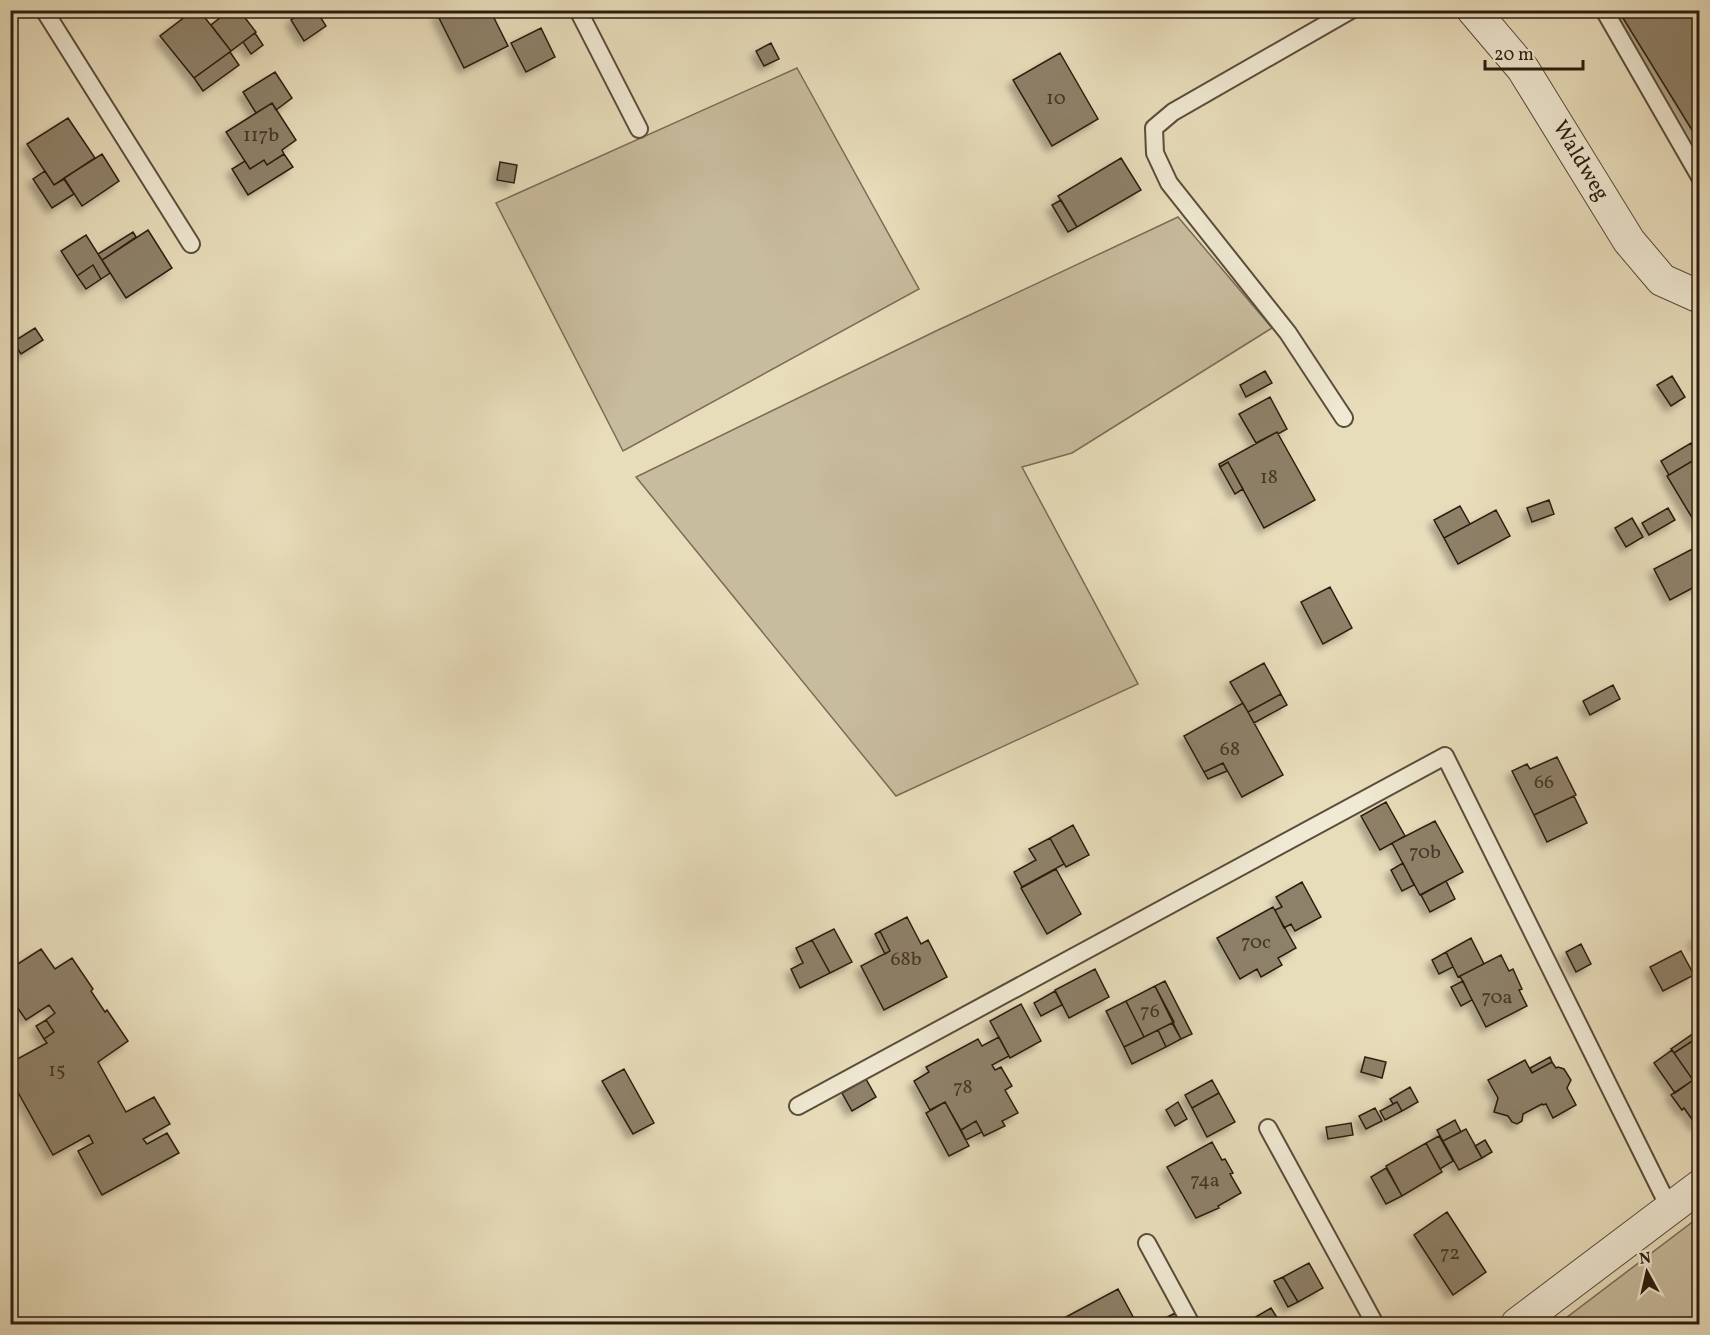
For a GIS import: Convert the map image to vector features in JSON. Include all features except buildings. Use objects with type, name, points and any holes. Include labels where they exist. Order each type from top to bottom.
[{"type":"street","name":"Waldweg","points":[[1473,10],[1523,69],[1629,241],[1662,280],[1700,297]]},
{"type":"street","points":[[1517,1324],[1700,1186]]},
{"type":"lane","points":[[44,10],[191,244]]},
{"type":"lane","points":[[578,10],[639,129]]},
{"type":"lane","points":[[1344,418],[1288,333],[1169,183],[1155,153],[1154,128],[1173,112],[1351,10]]},
{"type":"lane","points":[[1604,10],[1700,177]]},
{"type":"lane","points":[[798,1106],[1445,756],[1670,1209]]},
{"type":"lane","points":[[1268,1128],[1375,1324]]},
{"type":"lane","points":[[1147,1243],[1191,1324]]},
{"type":"shaded area","points":[[797,68],[919,289],[623,451],[496,203]]},
{"type":"shaded area","points":[[1178,217],[1272,328],[1072,453],[1022,467],[1138,684],[896,796],[636,477],[940,329]]},
{"type":"shaded area","points":[[1699,1217],[1699,1324],[1558,1324]]}]
